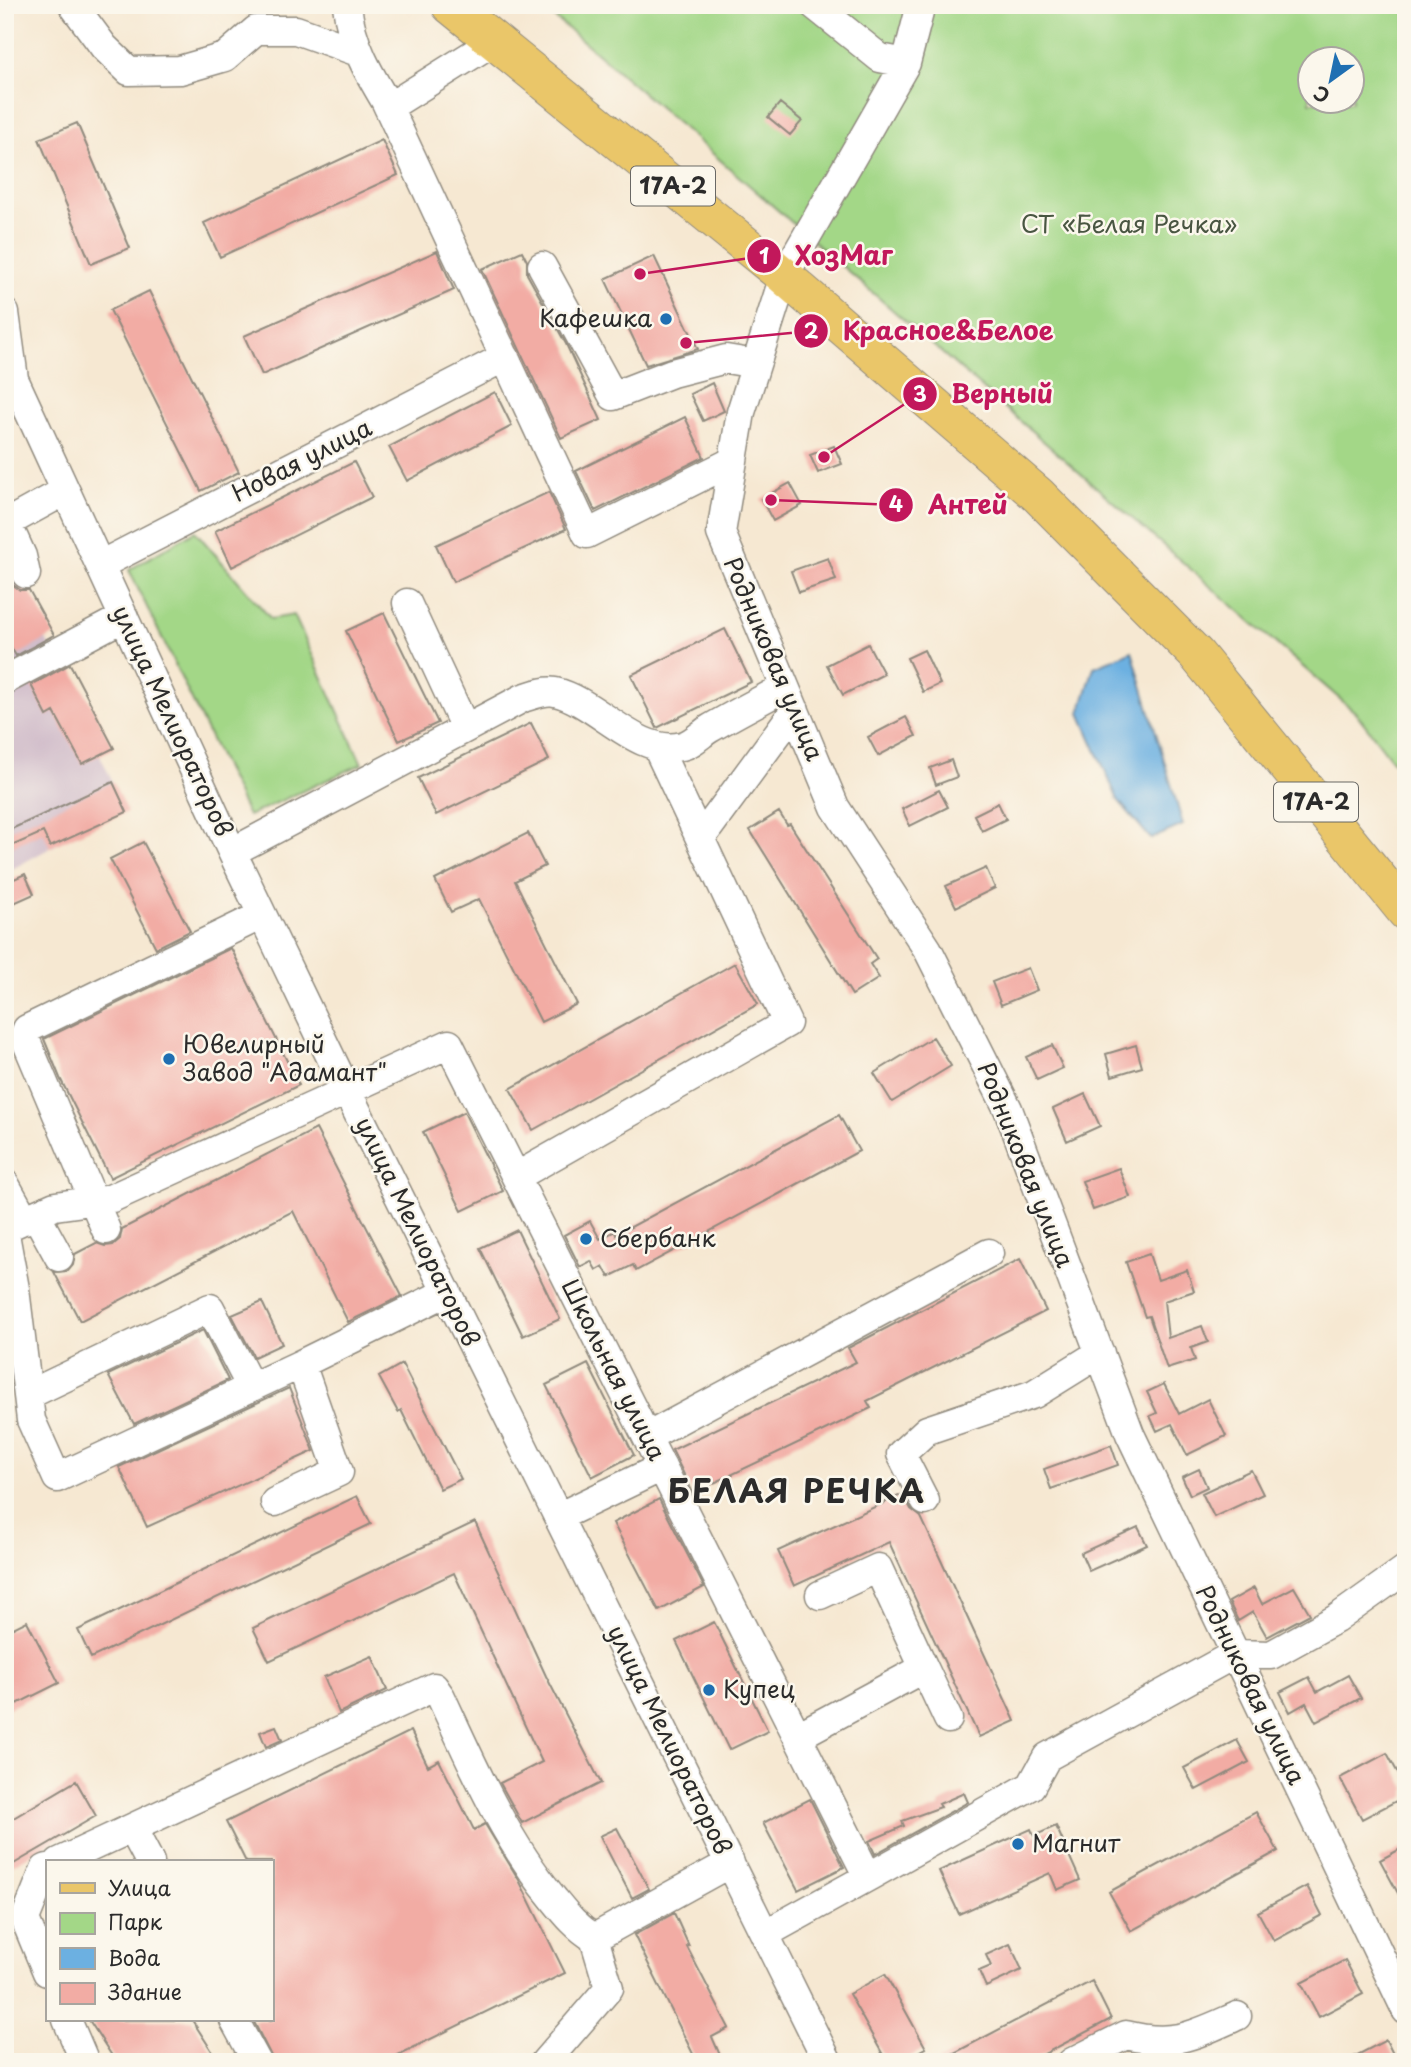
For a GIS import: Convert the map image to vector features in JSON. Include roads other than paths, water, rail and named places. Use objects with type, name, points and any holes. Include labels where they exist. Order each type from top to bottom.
[{"type":"main road","name":"17А-2","points":[[450,5],[784,276],[1038,495],[1196,654],[1406,912]]},
{"type":"street","points":[[73,5],[104,47],[128,71],[180,69],[225,57],[256,30],[296,30],[358,52]]},
{"type":"street","points":[[347,5],[348,24],[362,62],[386,101],[587,534],[733,461]]},
{"type":"street","points":[[814,5],[880,58],[906,63]]},
{"type":"street","name":"Родниковая улица","points":[[921,5],[906,63],[784,276],[741,412],[721,533],[835,807],[928,950],[1008,1109],[1130,1434],[1406,2010]]},
{"type":"street","points":[[386,101],[494,41]]},
{"type":"street","points":[[542,266],[613,396],[672,373],[726,359],[757,363]]},
{"type":"street","name":"улица Мелиораторов","points":[[5,313],[14,379],[232,852],[346,1089],[828,2062]]},
{"type":"street","name":"Новая улица","points":[[100,565],[505,357]]},
{"type":"street","points":[[26,575],[22,556],[7,523],[65,491]]},
{"type":"street","points":[[407,603],[466,728]]},
{"type":"street","points":[[5,680],[124,617]]},
{"type":"street","points":[[232,852],[523,698],[555,692],[572,698],[657,747],[684,746],[709,729],[790,699]]},
{"type":"street","points":[[701,838],[790,699]]},
{"type":"street","points":[[516,1177],[787,1023],[657,747]]},
{"type":"street","points":[[106,1230],[24,1036],[27,1029],[262,915]]},
{"type":"street","name":"Школьная улица","points":[[346,1089],[449,1044],[869,1877]]},
{"type":"street","points":[[18,1224],[55,1206],[113,1198],[346,1089]]},
{"type":"street","points":[[5,1184],[18,1224],[15,1289],[30,1420],[57,1478],[301,1364],[447,1292]]},
{"type":"street","points":[[18,1224],[59,1257]]},
{"type":"street","points":[[647,1437],[989,1253]]},
{"type":"street","points":[[28,1395],[210,1308],[251,1387]]},
{"type":"street","points":[[925,1501],[901,1454],[927,1430],[1034,1394],[1100,1353]]},
{"type":"street","points":[[275,1502],[338,1472],[301,1364]]},
{"type":"street","points":[[558,1517],[662,1467]]},
{"type":"street","points":[[820,1595],[878,1568],[948,1719]]},
{"type":"street","points":[[765,1934],[1031,1786],[1047,1757],[1235,1654],[1271,1655],[1336,1619],[1406,1569]]},
{"type":"street","points":[[798,1736],[924,1668]]},
{"type":"street","points":[[63,1860],[434,1687],[502,1823],[531,1871],[578,1928],[594,1938],[609,1988],[545,2062]]},
{"type":"street","points":[[132,1828],[149,1860]]},
{"type":"street","points":[[594,1938],[730,1863]]},
{"type":"street","points":[[46,1868],[25,1919],[46,1970]]},
{"type":"street","points":[[1072,2062],[1126,2035],[1151,2041],[1175,2040],[1237,2016]]},
{"type":"street","points":[[68,2022],[85,2062]]},
{"type":"street","points":[[234,2022],[257,2062]]},
{"type":"water","points":[[1132,651],[1183,825],[1151,839],[1118,800],[1080,713],[1094,667]]},
{"type":"place","name":"ХозМаг","points":[[640,274]]},
{"type":"place","name":"Кафешка","points":[[666,319]]},
{"type":"place","name":"Красное&Белое","points":[[686,343]]},
{"type":"place","name":"Верный","points":[[824,457]]},
{"type":"place","name":"Антей","points":[[771,500]]},
{"type":"place","name":"Ювелирный Завод \"Адамант\"","points":[[169,1059]]},
{"type":"place","name":"Сбербанк","points":[[586,1239]]},
{"type":"place","name":"Купец","points":[[709,1690]]},
{"type":"place","name":"Магнит","points":[[1018,1844]]},
{"type":"district","name":"БЕЛАЯ РЕЧКА","points":[[797,1492]]},
{"type":"park label","name":"СТ «Белая Речка»","points":[[1129,225]]}]
